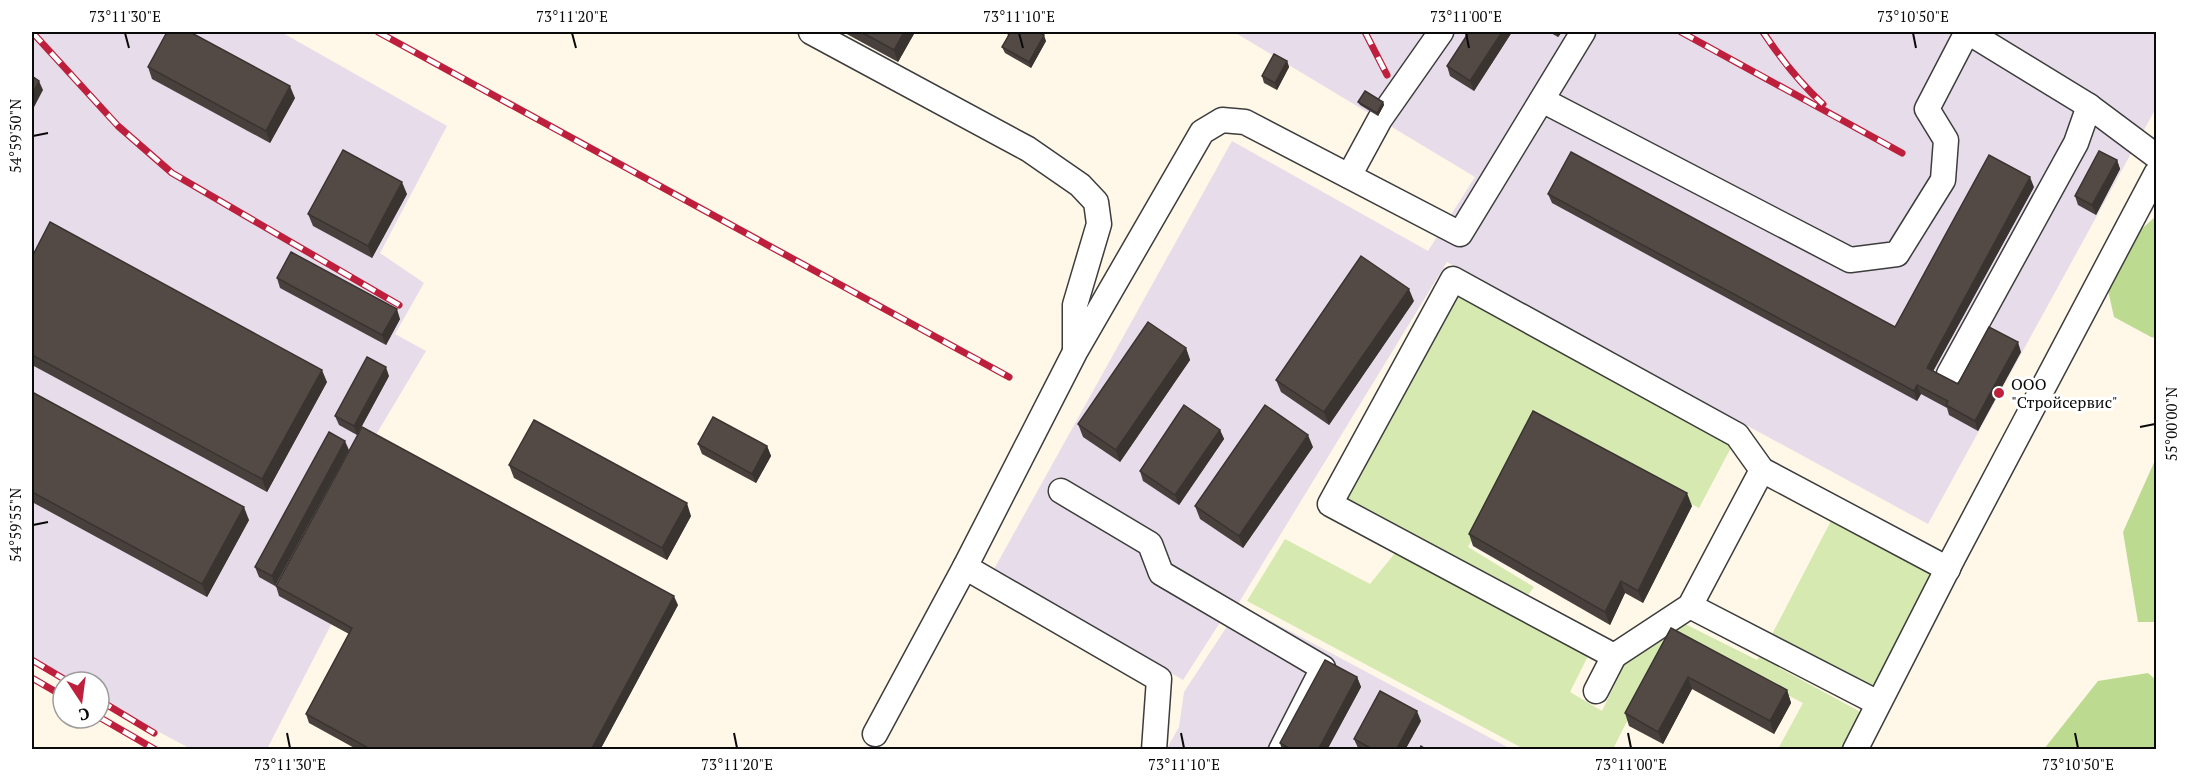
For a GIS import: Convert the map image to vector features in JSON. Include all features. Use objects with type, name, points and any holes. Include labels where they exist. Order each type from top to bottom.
[{"type":"street","points":[[811,32],[1028,149],[1080,185],[1095,202],[1099,224],[1075,305],[1075,352]]},
{"type":"street","points":[[1349,176],[1380,119],[1441,32]]},
{"type":"street","points":[[875,734],[965,567],[1075,352],[1202,132],[1222,120],[1245,122],[1460,234],[1583,32]]},
{"type":"street","points":[[1542,100],[1850,260],[1897,254],[1943,180],[1946,140],[1927,109],[1968,32],[2089,106],[2157,156]]},
{"type":"street","points":[[1950,374],[2076,143],[2089,106]]},
{"type":"street","points":[[1855,750],[2157,174]]},
{"type":"street","points":[[1614,656],[1330,504],[1453,279],[1737,435],[1762,471],[1948,569]]},
{"type":"street","points":[[1596,691],[1614,656],[1690,606],[1762,471]]},
{"type":"street","points":[[1061,492],[1150,544],[1161,573],[1323,669],[1281,750]]},
{"type":"street","points":[[965,567],[1159,679],[1154,750]]},
{"type":"street","points":[[1690,606],[1878,703]]},
{"type":"shaded area","points":[[32,32],[281,32],[447,126],[380,253],[424,283],[395,334],[426,351],[285,587],[335,617],[267,749],[191,749],[111,706],[111,670],[51,670],[51,674],[32,664]]},
{"type":"shaded area","points":[[1234,32],[2156,32],[2156,108],[1928,524],[1447,262],[1238,604],[1221,621],[1183,680],[993,571],[1232,141],[1428,251],[1475,177]]},
{"type":"shaded area","points":[[1241,605],[1511,749],[1166,750],[1179,727],[1184,692]]},
{"type":"green space","points":[[2156,216],[2156,338],[2114,317],[2107,286],[2135,235]]},
{"type":"green space","points":[[1456,290],[1734,442],[1699,508],[1535,420],[1468,547],[1534,587],[1526,598],[1340,498]]},
{"type":"green space","points":[[2156,458],[2156,622],[2138,622],[2123,532]]},
{"type":"green space","points":[[1833,517],[1927,565],[1931,583],[1871,694],[1769,640]]},
{"type":"green space","points":[[1285,539],[1370,584],[1395,553],[1589,654],[1570,692],[1602,711],[1627,659],[1681,622],[1757,660],[1759,657],[1857,710],[1862,715],[1847,749],[1778,749],[1803,703],[1671,634],[1613,749],[1524,749],[1247,601]]},
{"type":"green space","points":[[2148,673],[2156,680],[2156,749],[2044,749],[2098,681]]},
{"type":"building","points":[[167,32],[190,32],[290,86],[266,131],[148,67]]},
{"type":"building","points":[[861,32],[904,32],[894,50]]},
{"type":"building","points":[[1008,32],[1038,32],[1044,35],[1029,62],[1002,47],[1010,33]]},
{"type":"building","points":[[1469,32],[1502,32],[1470,81],[1447,66]]},
{"type":"building","points":[[1274,54],[1287,61],[1275,83],[1262,76]]},
{"type":"building","points":[[32,76],[39,81],[32,95]]},
{"type":"building","points":[[1365,91],[1383,102],[1377,113],[1358,102]]},
{"type":"building","points":[[343,150],[402,182],[368,246],[308,214]]},
{"type":"building","points":[[2099,151],[2117,160],[2092,205],[2075,196]]},
{"type":"building","points":[[1571,152],[1895,327],[1989,155],[2030,177],[1927,368],[1958,384],[1989,327],[2018,342],[1975,421],[1946,405],[1948,401],[1917,385],[1914,391],[1548,194]]},
{"type":"building","points":[[50,222],[322,370],[262,479],[32,355],[32,257]]},
{"type":"building","points":[[291,252],[397,309],[382,335],[277,278]]},
{"type":"building","points":[[1361,256],[1409,289],[1324,412],[1276,380]]},
{"type":"building","points":[[1148,322],[1186,348],[1116,450],[1078,424]]},
{"type":"building","points":[[367,357],[386,367],[354,426],[335,416]]},
{"type":"building","points":[[32,392],[244,507],[202,584],[32,492]]},
{"type":"building","points":[[1184,405],[1220,430],[1175,495],[1140,471]]},
{"type":"building","points":[[1265,405],[1308,435],[1239,536],[1195,506]]},
{"type":"building","points":[[1533,411],[1687,493],[1638,591],[1621,581],[1605,612],[1469,534]]},
{"type":"building","points":[[713,417],[767,446],[752,474],[698,444]]},
{"type":"building","points":[[534,420],[687,503],[662,548],[509,465]]},
{"type":"building","points":[[362,427],[674,596],[591,750],[372,750],[306,714],[352,628],[276,586]]},
{"type":"building","points":[[329,432],[345,441],[272,576],[255,567]]},
{"type":"building","points":[[1671,628],[1787,690],[1770,721],[1688,677],[1658,732],[1625,713]]},
{"type":"building","points":[[1325,660],[1357,677],[1318,750],[1292,750],[1280,743]]},
{"type":"building","points":[[1380,691],[1417,711],[1396,750],[1374,750],[1354,739]]},
{"type":"railway","points":[[32,32],[118,126],[172,173],[399,305]]},
{"type":"railway","points":[[378,32],[1009,377]]},
{"type":"railway","points":[[1365,32],[1387,75]]},
{"type":"railway","points":[[1681,32],[1902,153]]},
{"type":"railway","points":[[1763,32],[1791,70],[1823,104]]},
{"type":"railway","points":[[32,660],[51,671]]},
{"type":"railway","points":[[32,678],[51,689]]},
{"type":"railway","points":[[111,707],[154,733]]},
{"type":"railway","points":[[111,724],[156,750]]},
{"type":"place","name":"ООО \"Стройсервис\"","points":[[1999,393]]}]
